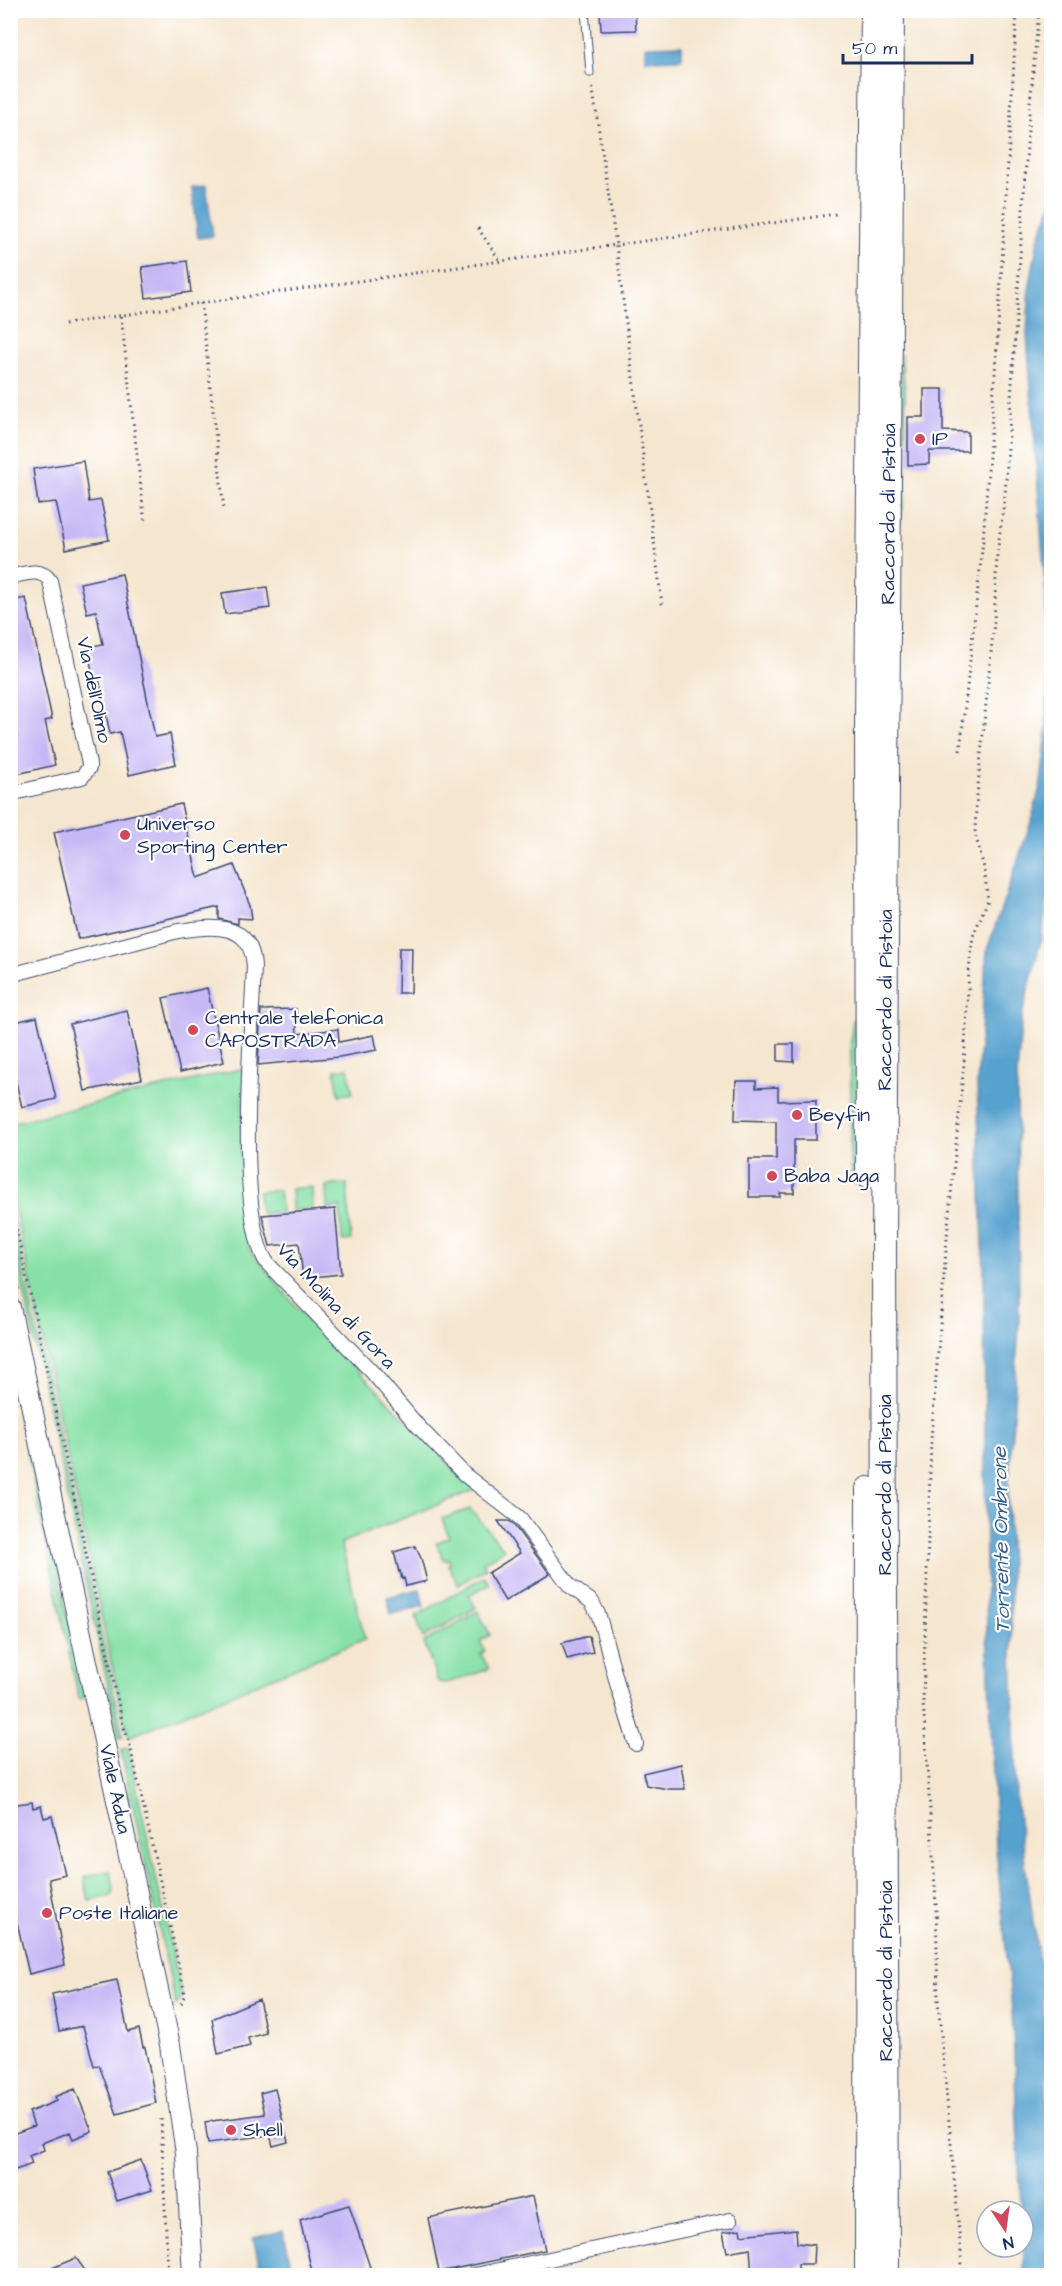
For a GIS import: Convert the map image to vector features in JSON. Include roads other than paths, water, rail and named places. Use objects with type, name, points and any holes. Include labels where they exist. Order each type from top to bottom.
[{"type":"highway","name":"Raccordo di Pistoia","points":[[867,2276],[867,724],[873,10]]},
{"type":"highway","name":"Raccordo di Pistoia","points":[[887,2276],[884,1234],[892,10]]},
{"type":"main road","name":"Viale Adua","points":[[10,1307],[170,2044],[186,2153],[193,2276]]},
{"type":"street","name":"Via dell'Olmo","points":[[10,577],[37,572],[46,575],[50,581],[89,764],[89,768],[82,777],[10,794]]},
{"type":"street","name":"Via Molina di Gora","points":[[10,975],[178,931],[226,929],[245,938],[252,952],[254,966],[249,1166],[254,1224],[260,1253],[267,1264],[373,1373],[417,1425],[465,1475],[520,1518],[570,1586],[592,1602],[599,1616],[636,1744]]},
{"type":"street","points":[[471,2276],[730,2220]]},
{"type":"lane","points":[[585,10],[590,73]]},
{"type":"water","points":[[682,45],[682,59],[645,60],[645,46]]},
{"type":"water","points":[[206,185],[213,236],[198,238],[192,187]]},
{"type":"water","name":"Torrente Ombrone","points":[[1051,204],[1052,873],[1041,940],[1022,1015],[1017,1074],[1019,1323],[1008,1498],[1016,1799],[1040,1969],[1045,2038],[1052,2275],[1024,2276],[1024,2259],[1035,2259],[1035,2199],[1020,2199],[1012,2010],[996,1848],[986,1603],[984,1274],[977,1084],[987,950],[1031,822],[1041,783],[1047,730],[1046,599],[1027,334],[1030,284],[1038,240]]},
{"type":"water","points":[[420,1589],[424,1606],[391,1614],[387,1597]]},
{"type":"water","points":[[283,2231],[294,2275],[262,2275],[253,2238]]},
{"type":"place","name":"IP","points":[[920,439]]},
{"type":"place","name":"Universo Sporting Center","points":[[125,835]]},
{"type":"place","name":"Centrale telefonica CAPOSTRADA","points":[[193,1030]]},
{"type":"place","name":"Beyfin","points":[[797,1115]]},
{"type":"place","name":"Baba Jaga","points":[[772,1176]]},
{"type":"place","name":"Poste Italiane","points":[[47,1913]]},
{"type":"place","name":"Shell","points":[[231,2130]]}]
